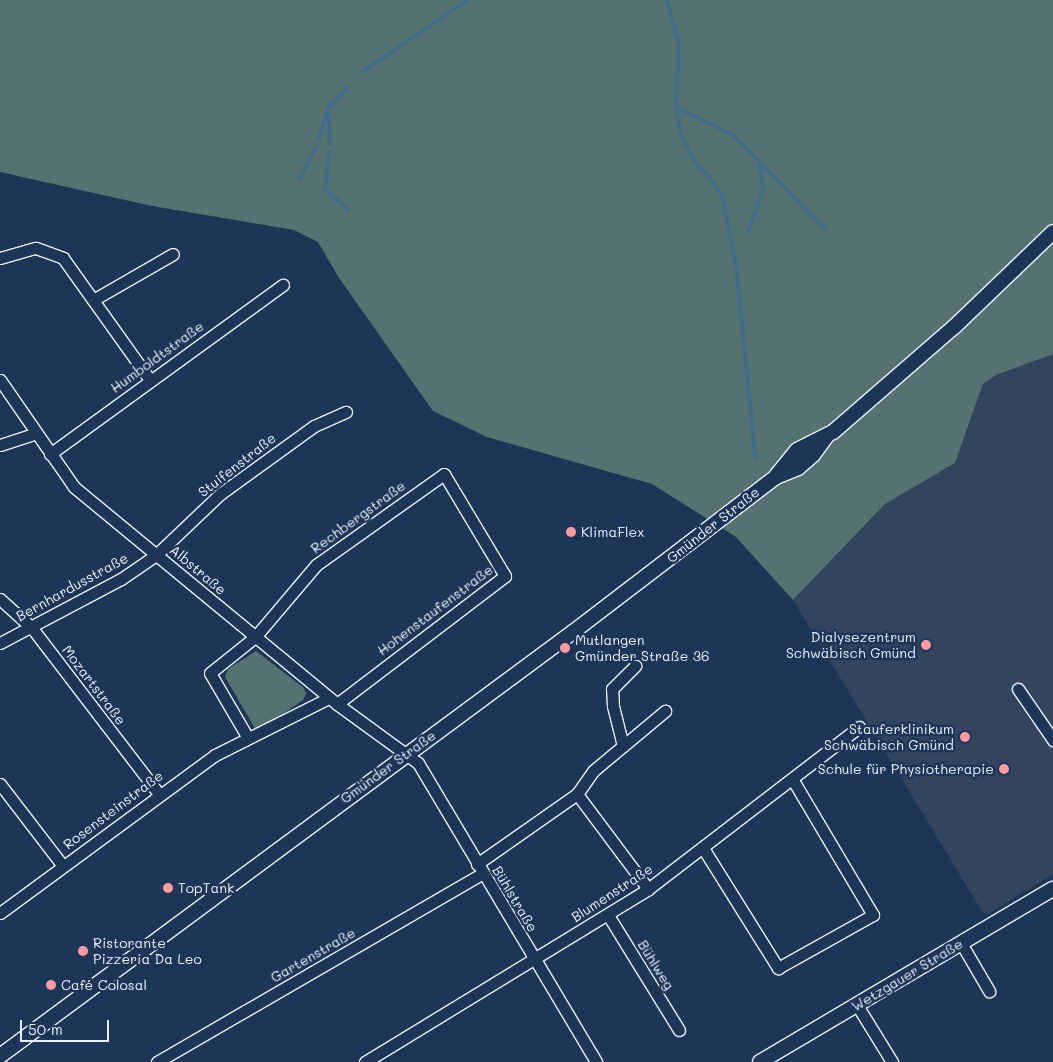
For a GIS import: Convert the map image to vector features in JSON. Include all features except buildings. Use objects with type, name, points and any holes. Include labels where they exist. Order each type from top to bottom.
[{"type":"street","name":"Gmünder Straße","points":[[0,1056],[776,477],[806,461],[827,436],[954,327],[1053,232]]},
{"type":"street","points":[[0,258],[36,248],[50,251],[63,258],[150,380]]},
{"type":"street","points":[[93,300],[173,254]]},
{"type":"street","name":"Humboldtstraße","points":[[50,454],[283,285]]},
{"type":"street","name":"Albstraße","points":[[0,380],[74,487],[333,701],[406,754]]},
{"type":"street","name":"Stuifenstraße","points":[[156,555],[220,494],[314,426],[346,412]]},
{"type":"street","points":[[0,445],[36,433]]},
{"type":"street","name":"Rechbergstraße","points":[[255,636],[316,565],[444,474]]},
{"type":"street","name":"Hohenstaufenstraße","points":[[333,701],[505,576],[444,474]]},
{"type":"street","name":"Bernhardusstraße","points":[[0,643],[32,628],[121,579],[156,555]]},
{"type":"street","name":"Mozartstraße","points":[[0,599],[32,628],[159,794]]},
{"type":"street","points":[[248,738],[210,673],[255,636]]},
{"type":"street","points":[[623,746],[611,697],[617,682],[635,666]]},
{"type":"street","points":[[1018,689],[1053,740]]},
{"type":"street","name":"Rosensteinstraße","points":[[0,913],[159,794],[215,755],[248,738],[333,701]]},
{"type":"street","points":[[648,889],[577,794],[593,771],[665,711]]},
{"type":"street","name":"Blumenstraße","points":[[365,1062],[535,960],[648,889],[859,728]]},
{"type":"street","name":"Bühlstraße","points":[[406,754],[418,763],[596,1062]]},
{"type":"street","points":[[703,848],[778,968],[873,915],[793,780]]},
{"type":"street","points":[[0,784],[63,866]]},
{"type":"street","name":"Gartenstraße","points":[[164,1060],[480,868],[577,794]]},
{"type":"street","name":"Wetzgauer Straße","points":[[760,1062],[1053,889]]},
{"type":"street","name":"Bühlweg","points":[[608,915],[679,1030]]},
{"type":"street","points":[[961,943],[989,991]]},
{"type":"street","points":[[857,1005],[892,1062]]},
{"type":"shaded area","name":"Stauferklinikum Schwäbisch Gmünd","points":[[1053,354],[1053,874],[988,914],[983,913],[793,600],[885,504],[955,463],[983,384],[996,375]]},
{"type":"green space","points":[[0,0],[1053,0],[1053,354],[996,375],[983,384],[955,463],[885,504],[793,600],[736,537],[652,484],[487,437],[433,411],[339,278],[318,242],[294,230],[152,206],[0,172]]},
{"type":"green space","points":[[256,651],[304,688],[306,694],[303,700],[257,732],[225,677],[228,669]]},
{"type":"waterway","points":[[363,71],[468,0]]},
{"type":"waterway","points":[[667,0],[679,45],[676,107],[681,135],[695,163],[709,176],[722,195],[736,265],[755,457]]},
{"type":"waterway","points":[[330,144],[328,108],[347,88]]},
{"type":"waterway","points":[[676,107],[733,135],[825,229]]},
{"type":"waterway","points":[[319,139],[327,113]]},
{"type":"waterway","points":[[299,180],[316,147]]},
{"type":"waterway","points":[[329,152],[325,189],[348,210]]},
{"type":"waterway","points":[[748,232],[763,190],[760,164]]},
{"type":"place","name":"KlimaFlex","points":[[571,532]]},
{"type":"place","name":"Dialysezentrum Schwäbisch Gmünd","points":[[926,645]]},
{"type":"place","name":"Mutlangen Gmünder Straße 36","points":[[565,648]]},
{"type":"place","name":"Stauferklinikum Schwäbisch Gmünd","points":[[965,737]]},
{"type":"place","name":"Schule für Physiotherapie","points":[[1004,769]]},
{"type":"place","name":"TopTank","points":[[168,888]]},
{"type":"place","name":"Ristorante Pizzeria Da Leo","points":[[83,951]]},
{"type":"place","name":"Café Colosal","points":[[51,985]]}]
